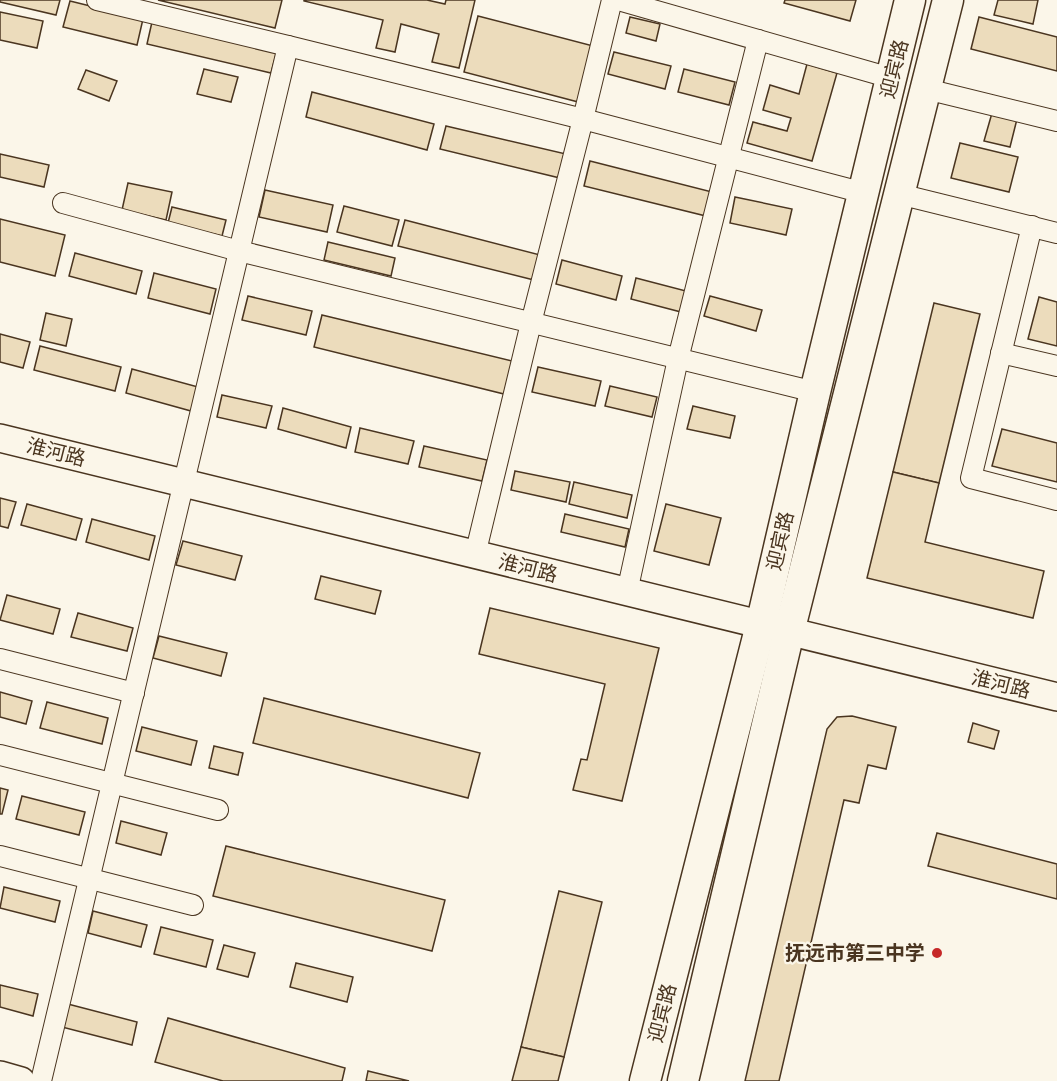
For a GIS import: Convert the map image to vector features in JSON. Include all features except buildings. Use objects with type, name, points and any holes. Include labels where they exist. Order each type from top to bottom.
[{"type":"main road","name":"迎宾路","points":[[683,1081],[775,628],[815,392],[910,0]]},
{"type":"main road","name":"迎宾路","points":[[645,1081],[899,194],[948,0]]},
{"type":"street","points":[[97,0],[583,119],[864,193]]},
{"type":"street","points":[[475,555],[612,0]]},
{"type":"street","points":[[618,0],[891,78]]},
{"type":"street","points":[[627,592],[678,359],[758,40]]},
{"type":"street","points":[[41,1081],[288,46]]},
{"type":"street","points":[[926,89],[1057,121]]},
{"type":"street","points":[[899,194],[1057,232]]},
{"type":"street","points":[[63,203],[239,251],[815,392]]},
{"type":"street","points":[[1032,226],[971,478],[1057,500]]},
{"type":"street","points":[[1001,353],[1057,366]]},
{"type":"street","name":"淮河路","points":[[0,438],[1057,697]]},
{"type":"street","points":[[0,659],[134,693]]},
{"type":"street","points":[[0,755],[218,810]]},
{"type":"street","points":[[0,856],[193,905]]},
{"type":"street","points":[[0,1075],[21,1081]]},
{"type":"place","name":"抚远市第三中学","points":[[937,953]]}]
